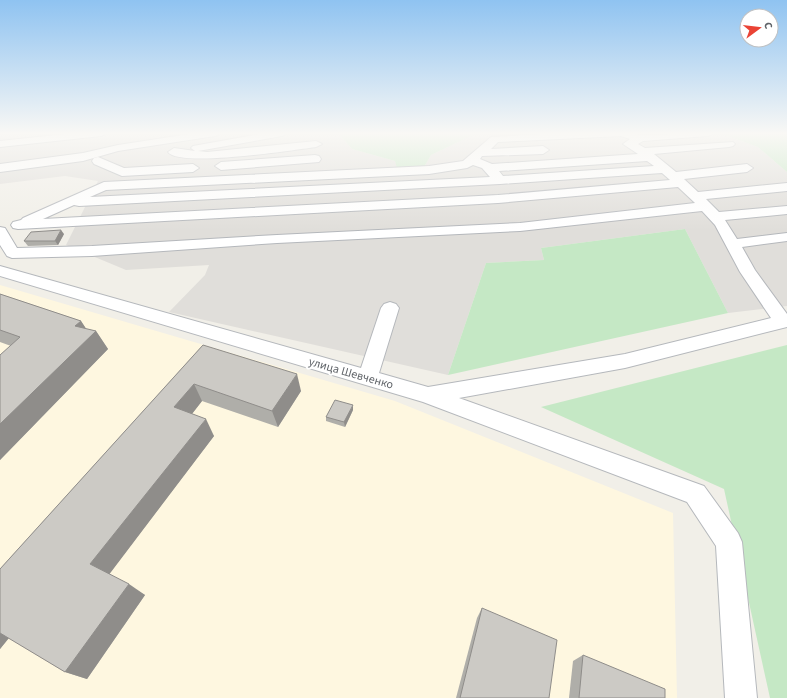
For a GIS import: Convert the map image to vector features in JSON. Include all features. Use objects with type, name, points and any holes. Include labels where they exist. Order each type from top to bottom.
[{"type":"street","points":[[0,168],[19,166]]},
{"type":"street","points":[[108,166],[122,172],[231,166]]},
{"type":"street","points":[[457,166],[429,170],[104,186],[18,225],[0,230],[12,252],[92,251],[277,239],[520,227],[706,207],[787,187]]},
{"type":"street","points":[[486,166],[500,180]]},
{"type":"street","points":[[488,168],[539,166]]},
{"type":"street","points":[[67,203],[500,180],[613,166]]},
{"type":"street","points":[[18,225],[498,199],[634,166]]},
{"type":"street","points":[[427,396],[625,361],[785,321],[748,272],[732,244],[706,207],[663,166]]},
{"type":"street","points":[[720,166],[747,168]]},
{"type":"street","points":[[706,207],[787,210]]},
{"type":"street","points":[[732,244],[787,237]]},
{"type":"street","name":"улица Шевченко","points":[[0,271],[427,396],[695,494],[729,542],[741,698]]},
{"type":"street","points":[[367,378],[390,308]]},
{"type":"shaded area","points":[[0,166],[397,166],[398,168],[424,167],[425,166],[780,166],[787,172],[787,306],[728,313],[685,229],[541,248],[544,260],[486,263],[448,375],[169,312],[205,275],[209,265],[126,270],[66,245],[98,181],[65,176],[0,184]]},
{"type":"shaded area","points":[[0,285],[395,401],[673,513],[677,698],[0,698]]},
{"type":"green space","points":[[396,166],[425,166],[424,167],[397,168]]},
{"type":"green space","points":[[780,166],[787,166],[787,172]]},
{"type":"green space","points":[[685,229],[728,313],[448,375],[486,263],[544,260],[541,248]]},
{"type":"green space","points":[[787,345],[787,698],[770,698],[724,489],[541,407]]},
{"type":"building","points":[[61,230],[55,241],[24,241],[31,232]]},
{"type":"building","points":[[0,294],[81,321],[75,326],[96,331],[0,424],[0,355],[20,337],[0,330]]},
{"type":"building","points":[[203,345],[297,374],[272,411],[194,384],[174,407],[206,419],[90,564],[129,584],[65,672],[0,633],[0,569]]},
{"type":"building","points":[[335,400],[353,405],[344,422],[326,417]]},
{"type":"building","points":[[482,608],[557,640],[549,698],[460,698]]},
{"type":"building","points":[[583,655],[665,689],[665,698],[579,698]]}]
